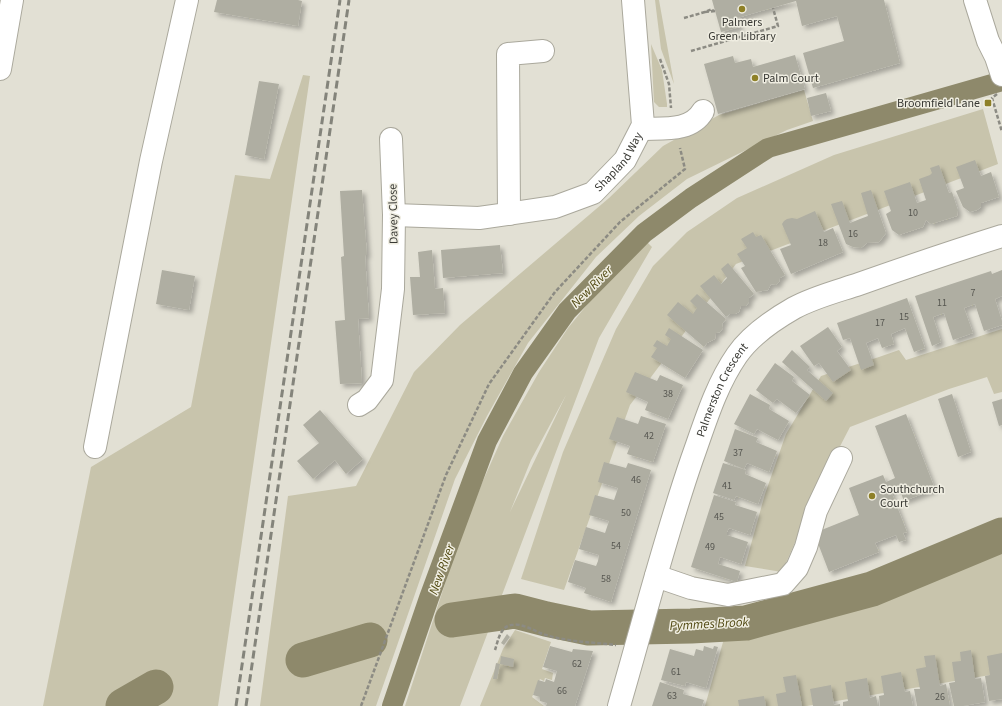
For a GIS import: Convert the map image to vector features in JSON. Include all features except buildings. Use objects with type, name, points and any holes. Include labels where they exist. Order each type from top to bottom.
[{"type":"street","points":[[0,69],[12,0]]},
{"type":"street","points":[[95,447],[151,161],[187,0]]},
{"type":"street","name":"Shapland Way","points":[[394,215],[479,218],[555,207],[593,193],[625,160],[643,126],[633,0]]},
{"type":"street","points":[[975,0],[988,41],[999,66]]},
{"type":"street","points":[[509,214],[508,54],[543,51]]},
{"type":"street","points":[[642,129],[675,128],[694,121],[700,117],[704,111]]},
{"type":"street","name":"Davey Close","points":[[359,405],[367,400],[382,380],[393,289],[394,215],[391,139]]},
{"type":"street","name":"Palmerston Crescent","points":[[619,706],[675,509],[713,399],[725,373],[738,354],[750,340],[781,316],[809,301],[1002,236]]},
{"type":"street","points":[[656,576],[691,588],[728,595],[783,584],[797,568],[806,547],[816,511],[841,458]]},
{"type":"path","points":[[691,51],[778,26],[773,8]]},
{"type":"path","points":[[684,18],[714,11]]},
{"type":"path","points":[[659,57],[669,84],[671,111]]},
{"type":"path","points":[[992,98],[1002,132]]},
{"type":"path","points":[[361,706],[446,474],[489,384],[555,292],[620,222],[685,169]]},
{"type":"path","points":[[495,650],[499,635],[504,628],[511,625],[524,626],[555,638],[637,643]]},
{"type":"shaded area","points":[[655,0],[659,0],[674,84],[661,49]]},
{"type":"shaded area","points":[[651,44],[662,70],[667,107],[659,107],[654,102]]},
{"type":"shaded area","points":[[303,75],[310,76],[218,706],[43,706],[91,467],[191,407],[235,175],[270,179]]},
{"type":"shaded area","points":[[804,90],[813,121],[787,130],[687,179],[639,216],[596,257],[528,343],[487,416],[455,479],[376,706],[260,706],[288,496],[356,486],[414,372],[460,325],[609,198],[663,146],[719,115]]},
{"type":"shaded area","points":[[983,109],[998,164],[736,264],[630,405],[564,590],[521,579],[563,452],[616,329],[653,266],[687,232],[737,198],[834,155]]},
{"type":"shaded area","points":[[646,241],[652,247],[599,338],[460,706],[405,706],[461,535],[503,436],[539,372],[568,328],[618,267]],"holes":[[[566,395],[510,512],[531,460]]]},
{"type":"shaded area","points":[[1002,329],[1002,392],[994,394],[987,377],[949,389],[850,427],[820,485],[782,572],[745,566],[765,494],[786,434],[821,376],[899,350],[906,360]]},
{"type":"shaded area","points":[[1002,543],[1002,673],[807,706],[705,706],[725,635],[746,633],[874,597]]},
{"type":"shaded area","points":[[515,630],[551,642],[542,669],[553,673],[552,680],[545,678],[544,681],[540,679],[532,697],[544,706],[480,706],[503,649]]},
{"type":"waterway","name":"New River","points":[[392,706],[429,598],[487,441],[523,373],[567,311],[644,233],[691,198],[768,148],[1002,81]]},
{"type":"waterway","name":"Pymmes Brook","points":[[452,620],[515,611],[589,628],[691,626],[746,623],[872,589],[1002,535]]},
{"type":"waterway","name":"Pymmes Brook","points":[[303,660],[370,640]]},
{"type":"waterway","name":"Pymmes Brook","points":[[123,706],[156,687]]},
{"type":"railway","points":[[236,706],[340,0]]},
{"type":"railway","points":[[246,706],[349,0]]},
{"type":"place","name":"Palmers Green Library","points":[[742,9]]},
{"type":"place","name":"Palm Court","points":[[755,78]]},
{"type":"place","name":"Broomfield Lane","points":[[988,103]]},
{"type":"place","name":"Southchurch Court","points":[[872,496]]}]
